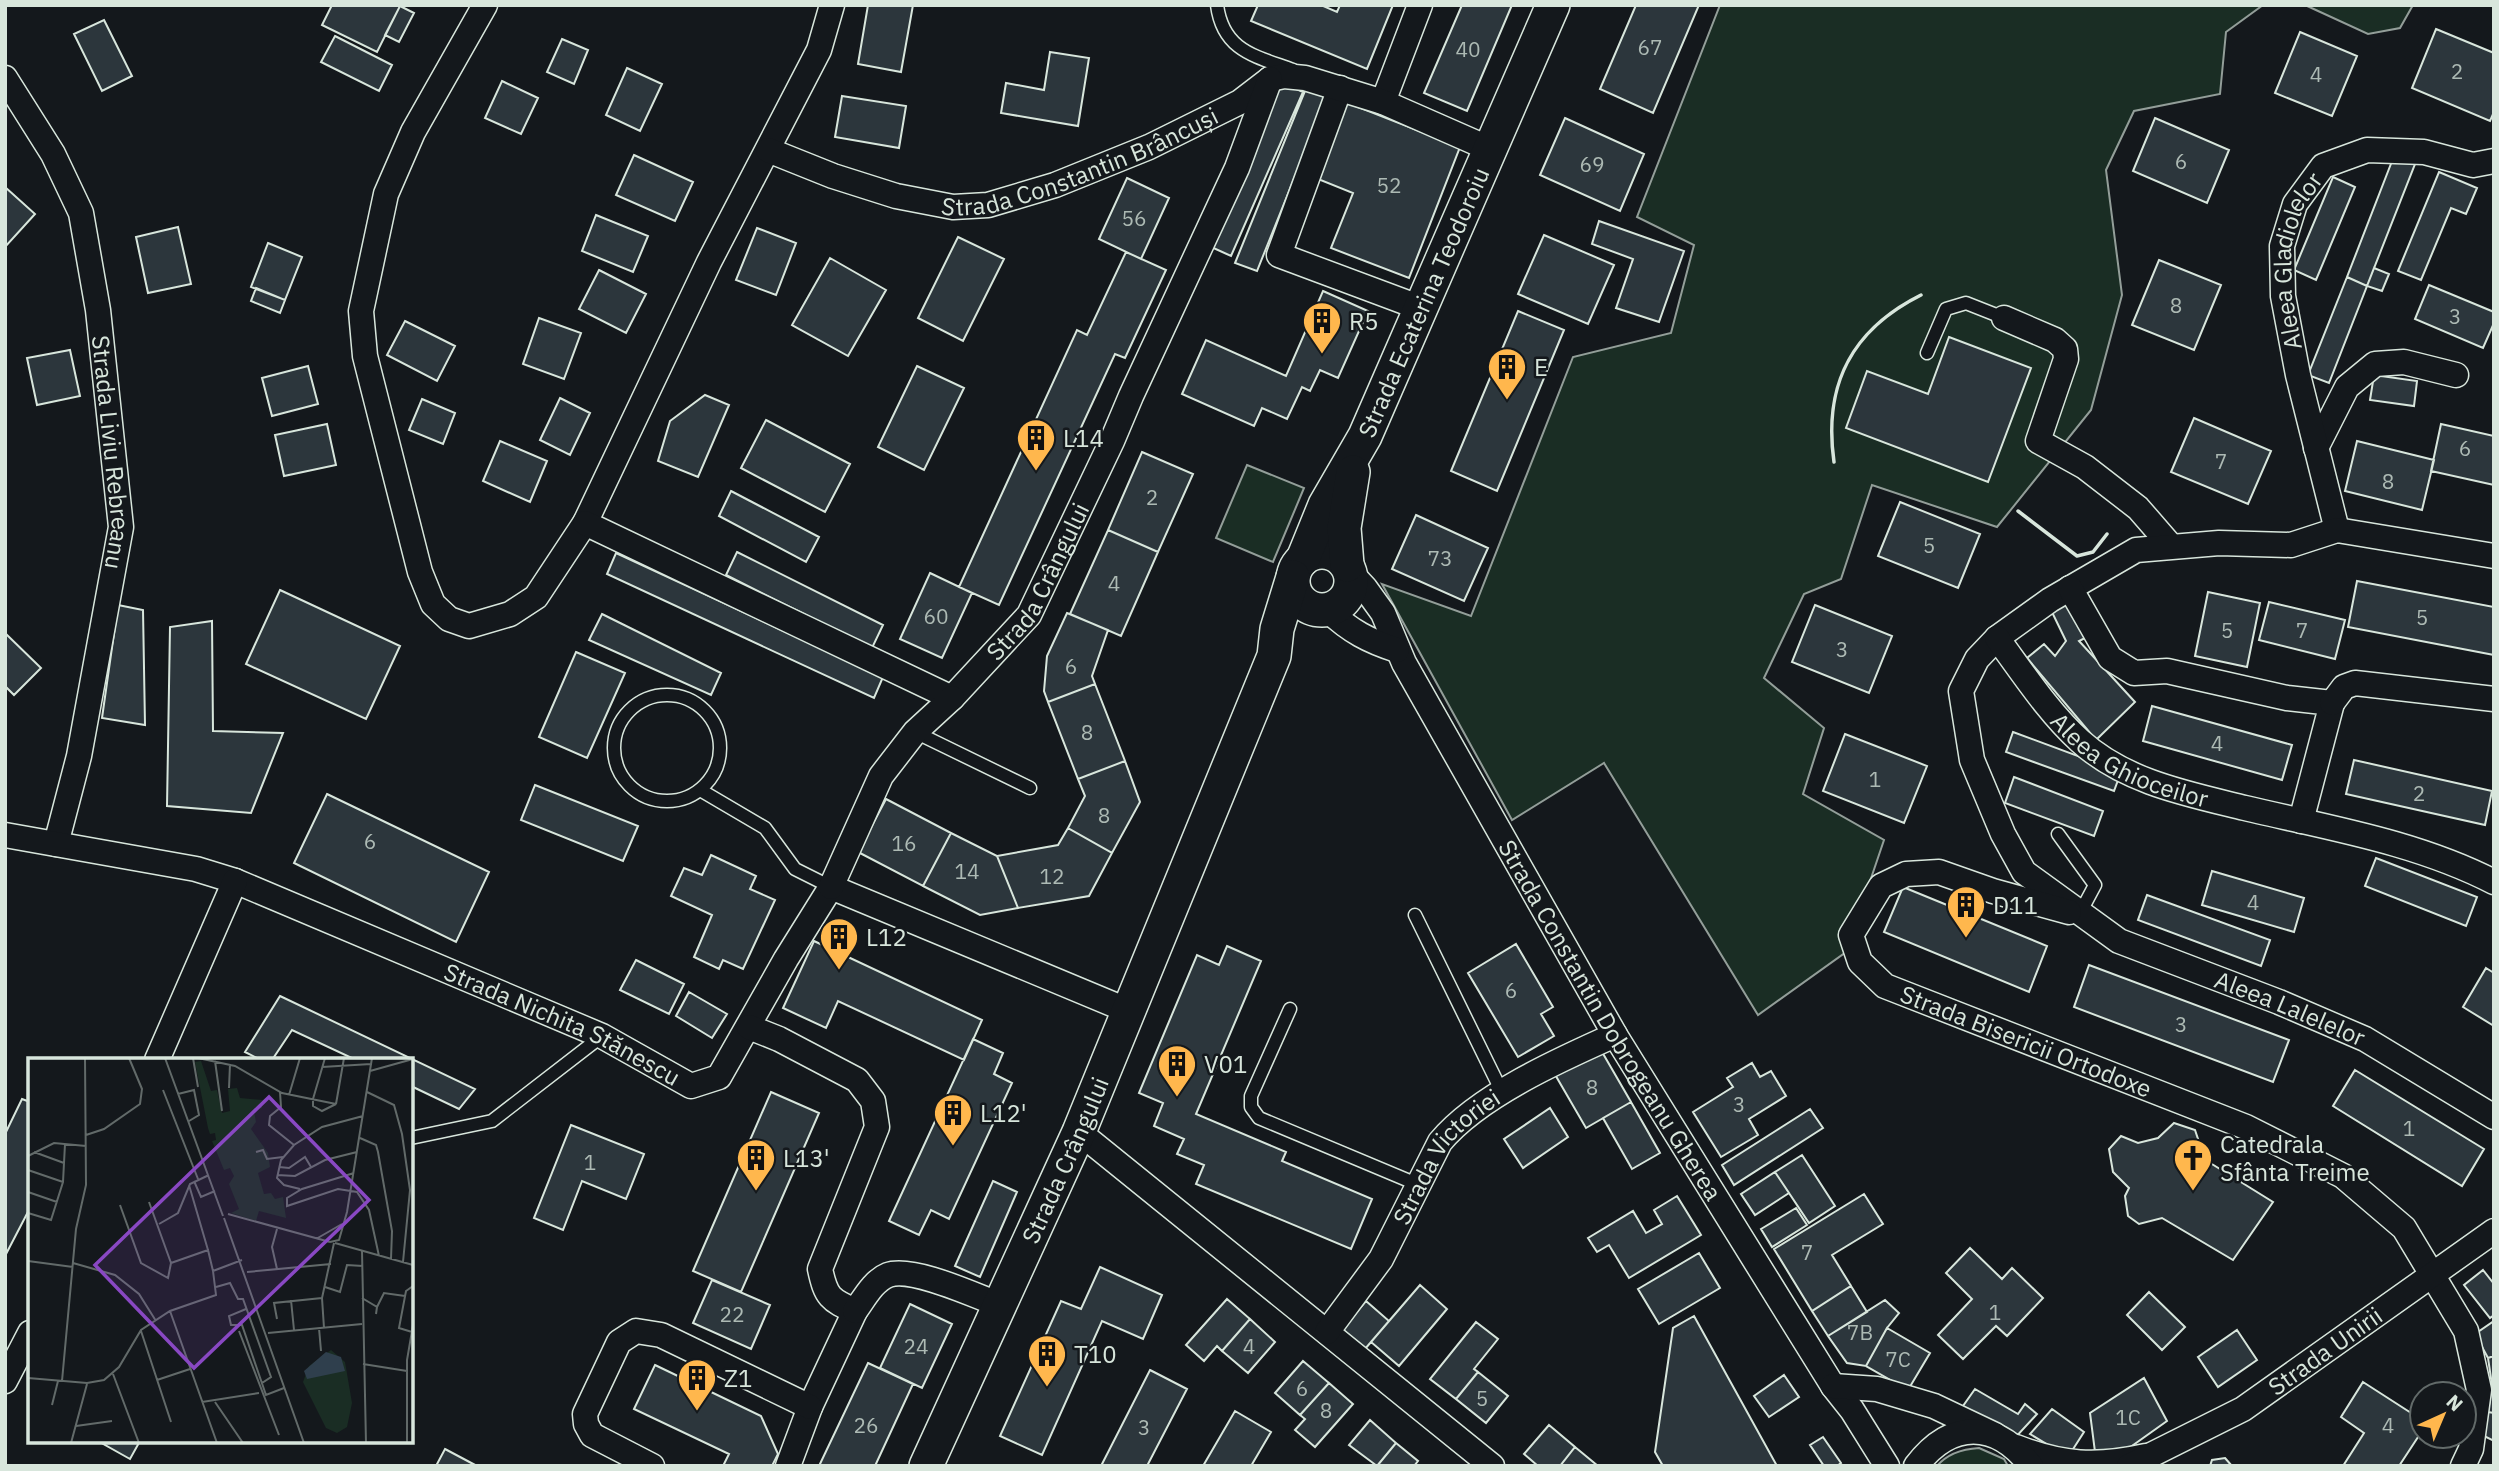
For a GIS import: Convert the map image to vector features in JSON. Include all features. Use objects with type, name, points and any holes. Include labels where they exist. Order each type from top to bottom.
[{"type":"main road","name":"Strada Ecaterina Teodoroiu","points":[[1298,568],[1325,505],[1356,455],[1553,5]]},
{"type":"main road","name":"Strada Ecaterina Teodoroiu","points":[[1349,569],[1345,528],[1356,455]]},
{"type":"main road","points":[[1327,552],[1342,559],[1349,569],[1351,589],[1343,603],[1324,611],[1302,603],[1296,596],[1298,568],[1310,554],[1327,552]]},
{"type":"main road","name":"Strada Crângului","points":[[926,1466],[1079,1132],[1273,656],[1277,629],[1298,568]]},
{"type":"main road","name":"Strada Crângului","points":[[1273,656],[1324,611]]},
{"type":"street","points":[[485,5],[413,132],[386,194],[361,312],[365,356],[420,572],[433,604],[449,619],[469,626],[510,614],[536,597],[585,523],[709,262],[819,50],[832,5]]},
{"type":"street","points":[[1269,79],[1284,76],[1305,78],[1384,102],[1420,5]]},
{"type":"street","name":"Strada Liviu Rebreanu","points":[[5,78],[53,154],[81,213],[98,310],[121,527],[79,756],[56,844]]},
{"type":"street","name":"Strada Constantin Brâncuși","points":[[768,150],[833,176],[896,196],[953,207],[988,205],[1055,185],[1149,147],[1240,102],[1269,79]]},
{"type":"street","name":"Strada Crângului","points":[[915,732],[952,698],[1029,615],[1237,168],[1269,79]]},
{"type":"street","points":[[1340,88],[1279,255],[1420,308]]},
{"type":"street","name":"Strada Ecaterina Teodoroiu","points":[[1384,102],[1490,149]]},
{"type":"street","name":"Aleea Gladiolelor","points":[[2337,530],[2298,375],[2283,296],[2282,246],[2295,204],[2323,166],[2367,150],[2424,152],[2473,165],[2494,161]]},
{"type":"street","points":[[2004,318],[2055,340],[2065,349],[2066,359],[2039,440],[2085,467],[2138,508],[2171,546]]},
{"type":"street","points":[[2316,448],[2347,387],[2375,364],[2404,362],[2456,375]]},
{"type":"street","points":[[585,523],[952,698]]},
{"type":"street","points":[[2079,915],[2024,872],[2003,834],[1972,760],[1962,691],[1976,659],[1997,638],[2070,588],[2136,550],[2219,542],[2291,545],[2337,530],[2494,556]]},
{"type":"street","name":"Strada Constantin Dobrogeanu Gherea","points":[[1349,569],[1383,613],[1397,650],[1615,1035],[1833,1386],[1852,1410],[1887,1466]]},
{"type":"street","points":[[2070,588],[2110,658],[2134,673],[2167,671],[2287,698],[2332,703]]},
{"type":"street","points":[[1324,611],[1371,642],[1397,650]]},
{"type":"street","name":"Aleea Ghioceilor","points":[[1997,638],[2045,702],[2080,742],[2121,770],[2178,792],[2371,837],[2448,861],[2494,882]]},
{"type":"street","points":[[2301,821],[2332,703],[2344,687],[2355,683],[2494,699]]},
{"type":"street","name":"Strada Nichita Stănescu","points":[[5,835],[196,869],[234,881],[603,1036],[691,1086],[719,1077],[786,959],[831,887],[881,776],[915,732]]},
{"type":"street","name":"Strada Bisericii Ortodoxe","points":[[2079,915],[1993,891],[1939,872],[1906,874],[1881,886],[1851,935],[1860,962],[1885,986],[2246,1127],[2343,1175],[2404,1228],[2466,1331],[2479,1390],[2471,1449],[2463,1466]]},
{"type":"street","points":[[159,1058],[234,881]]},
{"type":"street","points":[[831,887],[1129,1011]]},
{"type":"street","name":"Aleea Lalelelor","points":[[2079,915],[2119,941],[2279,1002],[2365,1039],[2494,1117]]},
{"type":"street","points":[[749,1027],[779,1039],[857,1080],[873,1101],[877,1127],[820,1269],[823,1285],[833,1301],[855,1311]]},
{"type":"street","name":"Strada Victoriei","points":[[1327,1332],[1381,1259],[1440,1142],[1450,1130],[1502,1092],[1582,1049],[1615,1035]]},
{"type":"street","points":[[1079,1132],[1492,1466]]},
{"type":"street","name":"Strada Unirii","points":[[2014,1449],[2081,1464],[2138,1461],[2243,1409],[2494,1231]]},
{"type":"street","points":[[788,1466],[810,1407],[855,1311],[875,1284],[890,1274],[918,1275],[1000,1305]]},
{"type":"street","points":[[652,1466],[592,1435],[586,1424],[586,1414],[619,1342],[636,1331],[661,1335],[810,1407]]},
{"type":"street","points":[[5,1381],[28,1337]]},
{"type":"street","points":[[1833,1386],[1877,1389],[1934,1406],[2014,1449]]},
{"type":"street","points":[[1916,1466],[1929,1449],[1949,1436],[1972,1431],[2014,1449]]},
{"type":"lane","points":[[1217,5],[1226,35],[1242,51],[1340,88]]},
{"type":"lane","points":[[1927,353],[1946,309],[1966,303],[2004,318]]},
{"type":"lane","points":[[663,694],[696,702],[718,728],[720,762],[702,790],[671,803],[638,795],[616,769],[614,735],[632,706],[663,694]]},
{"type":"lane","points":[[915,732],[1030,788]]},
{"type":"lane","points":[[702,790],[765,828],[795,869],[831,887]]},
{"type":"lane","points":[[2058,834],[2095,885],[2079,915]]},
{"type":"lane","points":[[1415,915],[1502,1092]]},
{"type":"lane","points":[[1290,1009],[1251,1096],[1251,1107],[1259,1118],[1419,1185]]},
{"type":"lane","points":[[413,1138],[492,1121],[603,1036]]},
{"type":"green space","points":[[1720,5],[2263,5],[2226,32],[2220,94],[2134,111],[2106,170],[2122,295],[2091,410],[1997,527],[1872,485],[1841,579],[1804,594],[1764,678],[1824,728],[1803,794],[1884,840],[1846,952],[1758,1015],[1604,763],[1512,820],[1382,584],[1471,616],[1573,357],[1671,333],[1694,245],[1637,217]]},
{"type":"green space","points":[[2305,5],[2413,5],[2400,28],[2368,34]]},
{"type":"green space","points":[[1247,465],[1304,488],[1273,562],[1216,538]]},
{"type":"green space","points":[[1979,1448],[2004,1459],[2008,1466],[1937,1466],[1956,1453]]},
{"type":"building","points":[[332,5],[400,6],[377,52],[322,25]]},
{"type":"building","points":[[868,5],[913,5],[901,72],[858,64]]},
{"type":"building","points":[[1258,5],[1321,5],[1337,12],[1340,5],[1393,5],[1367,69],[1251,21]]},
{"type":"building","points":[[1462,5],[1512,5],[1467,111],[1424,93]]},
{"type":"building","points":[[1636,5],[1699,5],[1653,113],[1600,89]]},
{"type":"building","points":[[400,6],[414,13],[399,42],[385,35]]},
{"type":"building","points":[[104,20],[132,76],[102,91],[74,34]]},
{"type":"building","points":[[2436,29],[2494,53],[2494,112],[2490,121],[2412,88]]},
{"type":"building","points":[[2300,32],[2357,56],[2332,116],[2275,93]]},
{"type":"building","points":[[335,36],[392,65],[379,91],[321,62]]},
{"type":"building","points":[[562,39],[588,50],[574,84],[547,72]]},
{"type":"building","points":[[1050,52],[1089,58],[1078,126],[1001,113],[1006,83],[1044,90]]},
{"type":"building","points":[[627,68],[662,84],[640,131],[606,115]]},
{"type":"building","points":[[502,81],[538,98],[521,134],[485,118]]},
{"type":"building","points":[[1309,81],[1330,89],[1257,271],[1235,263]]},
{"type":"building","points":[[1281,82],[1303,92],[1231,256],[1209,246]]},
{"type":"building","points":[[842,96],[906,106],[899,148],[835,137]]},
{"type":"building","points":[[1343,101],[1460,147],[1409,278],[1331,248],[1353,193],[1313,177]]},
{"type":"building","points":[[1565,118],[1644,154],[1620,211],[1540,175]]},
{"type":"building","points":[[2155,118],[2229,150],[2207,203],[2133,171]]},
{"type":"building","points":[[634,155],[693,182],[675,221],[616,195]]},
{"type":"building","points":[[2394,156],[2415,164],[2367,286],[2347,277]]},
{"type":"building","points":[[2439,172],[2477,188],[2466,214],[2451,208],[2421,280],[2398,271]]},
{"type":"building","points":[[2333,177],[2355,187],[2316,280],[2294,270]]},
{"type":"building","points":[[1127,178],[1169,198],[1141,259],[1099,239]]},
{"type":"building","points":[[5,187],[35,214],[5,247]]},
{"type":"building","points":[[596,215],[648,236],[633,272],[582,251]]},
{"type":"building","points":[[1599,221],[1684,251],[1659,322],[1616,308],[1633,259],[1592,244]]},
{"type":"building","points":[[178,227],[191,284],[148,293],[136,237]]},
{"type":"building","points":[[757,228],[796,243],[776,295],[736,280]]},
{"type":"building","points":[[1544,235],[1614,265],[1588,324],[1518,294]]},
{"type":"building","points":[[958,237],[1004,259],[963,341],[918,318]]},
{"type":"building","points":[[268,243],[302,257],[285,300],[251,287]]},
{"type":"building","name":"L14","points":[[1126,252],[1166,270],[1125,358],[1115,354],[999,605],[959,587],[1077,330],[1087,335]]},
{"type":"building","points":[[830,258],[886,290],[848,356],[792,325]]},
{"type":"building","points":[[2159,260],[2221,285],[2194,350],[2132,325]]},
{"type":"building","points":[[2374,268],[2389,274],[2382,291],[2367,286]]},
{"type":"building","points":[[599,270],[646,294],[626,333],[579,309]]},
{"type":"building","points":[[2347,277],[2367,286],[2329,383],[2308,375]]},
{"type":"building","points":[[2429,285],[2494,312],[2494,323],[2483,348],[2415,319]]},
{"type":"building","points":[[256,288],[285,300],[280,313],[251,301]]},
{"type":"building","name":"R5","points":[[1323,291],[1368,311],[1338,378],[1320,370],[1310,391],[1302,387],[1287,419],[1262,408],[1254,426],[1182,394],[1206,340],[1286,376]]},
{"type":"building","name":"E","points":[[1518,311],[1564,330],[1497,491],[1451,471]]},
{"type":"building","points":[[539,318],[581,333],[564,379],[523,364]]},
{"type":"building","points":[[405,321],[455,346],[437,381],[387,355]]},
{"type":"building","points":[[1949,337],[2031,368],[1988,482],[1846,428],[1867,371],[1928,394]]},
{"type":"building","points":[[70,350],[80,396],[37,405],[27,358]]},
{"type":"building","points":[[308,366],[318,404],[272,416],[262,378]]},
{"type":"building","points":[[917,366],[964,388],[924,470],[878,447]]},
{"type":"building","points":[[2374,375],[2417,381],[2414,406],[2370,400]]},
{"type":"building","points":[[705,395],[729,405],[698,477],[658,461],[670,421]]},
{"type":"building","points":[[560,398],[590,413],[570,455],[540,440]]},
{"type":"building","points":[[422,399],[455,413],[443,444],[409,430]]},
{"type":"building","points":[[2194,418],[2271,451],[2248,504],[2171,472]]},
{"type":"building","points":[[766,420],[850,464],[825,512],[741,468]]},
{"type":"building","points":[[327,424],[336,465],[284,476],[275,435]]},
{"type":"building","points":[[2441,424],[2494,436],[2494,485],[2431,471]]},
{"type":"building","points":[[500,441],[547,461],[530,502],[483,481]]},
{"type":"building","points":[[2357,441],[2434,460],[2422,510],[2345,491]]},
{"type":"building","points":[[1142,452],[1193,474],[1158,552],[1108,530]]},
{"type":"building","points":[[731,491],[819,537],[806,562],[719,516]]},
{"type":"building","points":[[1900,502],[1980,534],[1958,588],[1878,556]]},
{"type":"building","points":[[1416,515],[1488,548],[1464,601],[1392,569]]},
{"type":"building","points":[[1108,530],[1158,552],[1121,636],[1070,614]]},
{"type":"building","points":[[737,552],[883,625],[872,648],[726,575]]},
{"type":"building","points":[[616,553],[883,677],[874,698],[607,574]]},
{"type":"building","points":[[930,573],[972,593],[942,658],[900,639]]},
{"type":"building","points":[[2357,581],[2494,607],[2494,655],[2348,627]]},
{"type":"building","points":[[280,590],[400,646],[366,719],[246,664]]},
{"type":"building","points":[[2208,592],[2260,603],[2247,667],[2195,656]]},
{"type":"building","points":[[2067,597],[2089,636],[2079,641],[2135,702],[2096,740],[2027,658],[2044,644],[2055,656],[2066,641],[2049,606]]},
{"type":"building","points":[[2269,602],[2345,620],[2335,659],[2259,640]]},
{"type":"building","points":[[118,605],[143,610],[145,725],[102,718]]},
{"type":"building","points":[[1815,605],[1892,636],[1869,693],[1792,662]]},
{"type":"building","points":[[1067,613],[1108,630],[1092,676],[1095,684],[1048,702],[1044,691],[1047,656]]},
{"type":"building","points":[[602,614],[721,673],[711,695],[589,640]]},
{"type":"building","points":[[212,621],[213,731],[283,733],[251,813],[167,806],[170,627]]},
{"type":"building","points":[[5,633],[41,668],[14,695],[5,686]]},
{"type":"building","points":[[576,652],[625,673],[587,758],[539,737]]},
{"type":"building","points":[[1095,684],[1125,761],[1078,779],[1048,702]]},
{"type":"building","points":[[2152,706],[2292,745],[2282,780],[2143,741]]},
{"type":"building","points":[[2013,732],[2121,772],[2114,791],[2006,752]]},
{"type":"building","points":[[1845,734],[1927,766],[1904,823],[1823,791]]},
{"type":"building","points":[[2354,760],[2492,791],[2485,825],[2346,794]]},
{"type":"building","points":[[1125,761],[1140,802],[1112,853],[1068,828],[1085,796],[1078,779]]},
{"type":"building","points":[[2014,777],[2103,811],[2094,836],[2005,803]]},
{"type":"building","points":[[535,785],[638,826],[623,861],[521,820]]},
{"type":"building","points":[[327,794],[489,872],[456,942],[294,863]]},
{"type":"building","points":[[886,799],[951,833],[923,886],[858,852]]},
{"type":"building","points":[[1068,828],[1112,853],[1089,896],[1018,908],[997,856],[1058,845]]},
{"type":"building","points":[[951,833],[997,856],[1018,908],[980,915],[923,886]]},
{"type":"building","points":[[711,855],[756,876],[750,889],[775,900],[743,969],[723,960],[719,969],[694,957],[712,915],[671,896],[684,868],[702,875]]},
{"type":"building","points":[[2376,858],[2477,897],[2466,926],[2365,886]]},
{"type":"building","points":[[2212,871],[2304,898],[2294,932],[2202,905]]},
{"type":"building","name":"D11","points":[[1903,887],[2047,946],[2029,992],[1884,932]]},
{"type":"building","points":[[2147,895],[2270,940],[2261,966],[2138,920]]},
{"type":"building","name":"L12","points":[[814,941],[982,1020],[964,1060],[838,1001],[826,1028],[783,1008]]},
{"type":"building","points":[[1516,944],[1553,1007],[1541,1014],[1554,1036],[1518,1057],[1468,973]]},
{"type":"building","name":"V01","points":[[1227,946],[1261,961],[1196,1114],[1286,1152],[1282,1161],[1372,1199],[1351,1249],[1196,1184],[1204,1165],[1177,1154],[1184,1139],[1154,1126],[1163,1103],[1139,1093],[1197,955],[1219,965]]},
{"type":"building","points":[[636,960],[684,984],[669,1014],[620,990]]},
{"type":"building","points":[[2089,965],[2289,1040],[2273,1082],[2074,1007]]},
{"type":"building","points":[[2486,968],[2494,973],[2494,1026],[2463,1007]]},
{"type":"building","points":[[689,992],[727,1014],[712,1038],[676,1016]]},
{"type":"building","points":[[280,996],[410,1058],[352,1058],[292,1030],[273,1058],[257,1058],[245,1052]]},
{"type":"building","name":"L12'","points":[[973,1039],[1003,1053],[994,1074],[1012,1083],[949,1219],[931,1210],[919,1235],[889,1221]]},
{"type":"building","points":[[1598,1045],[1631,1102],[1586,1128],[1553,1071]]},
{"type":"building","points":[[413,1059],[475,1089],[459,1109],[413,1087]]},
{"type":"building","points":[[1752,1063],[1760,1077],[1771,1071],[1786,1096],[1749,1119],[1758,1135],[1721,1157],[1693,1112],[1733,1087],[1727,1078]]},
{"type":"building","points":[[2355,1070],[2484,1149],[2462,1186],[2333,1106]]},
{"type":"building","name":"L13'","points":[[771,1092],[819,1113],[741,1292],[693,1271]]},
{"type":"building","points":[[22,1099],[28,1101],[28,1212],[5,1256],[5,1134]]},
{"type":"building","points":[[1631,1102],[1660,1153],[1632,1169],[1603,1118]]},
{"type":"building","points":[[1550,1108],[1568,1137],[1523,1168],[1504,1139]]},
{"type":"building","points":[[1810,1109],[1823,1128],[1734,1185],[1722,1165]]},
{"type":"building","name":"Catedrala Sfânta Treime","points":[[2174,1123],[2195,1130],[2199,1142],[2199,1156],[2273,1202],[2233,1260],[2162,1218],[2139,1224],[2128,1216],[2125,1196],[2129,1188],[2113,1172],[2109,1149],[2121,1136],[2138,1143],[2158,1138]]},
{"type":"building","points":[[571,1125],[644,1154],[626,1199],[582,1181],[563,1230],[534,1218]]},
{"type":"building","points":[[1802,1155],[1835,1206],[1809,1223],[1775,1172]]},
{"type":"building","points":[[1775,1172],[1789,1193],[1755,1215],[1741,1194]]},
{"type":"building","points":[[993,1181],[1017,1192],[980,1277],[955,1266]]},
{"type":"building","points":[[1864,1194],[1883,1224],[1832,1255],[1851,1286],[1812,1311],[1774,1249]]},
{"type":"building","points":[[1677,1196],[1701,1235],[1629,1278],[1609,1245],[1597,1252],[1588,1238],[1633,1211],[1646,1233],[1662,1224],[1654,1210]]},
{"type":"building","points":[[1796,1208],[1807,1225],[1772,1247],[1761,1229]]},
{"type":"building","points":[[1970,1248],[2002,1279],[2012,1268],[2043,1298],[2007,1336],[1996,1326],[1963,1359],[1938,1335],[1972,1299],[1946,1273]]},
{"type":"building","points":[[1699,1253],[1720,1288],[1659,1324],[1638,1289]]},
{"type":"building","name":"T10","points":[[1100,1267],[1162,1295],[1143,1339],[1102,1321],[1042,1455],[1000,1436],[1061,1301],[1081,1309]]},
{"type":"building","points":[[2483,1270],[2494,1284],[2494,1315],[2490,1318],[2464,1285]]},
{"type":"building","points":[[712,1280],[770,1305],[751,1349],[693,1323]]},
{"type":"building","points":[[1420,1285],[1447,1309],[1399,1366],[1371,1342]]},
{"type":"building","points":[[1851,1286],[1867,1312],[1828,1336],[1812,1311]]},
{"type":"building","points":[[2149,1292],[2185,1327],[2162,1350],[2127,1315]]},
{"type":"building","points":[[1227,1299],[1250,1319],[1222,1351],[1217,1346],[1204,1361],[1186,1345]]},
{"type":"building","points":[[1885,1300],[1899,1313],[1887,1328],[1866,1366],[1847,1363],[1828,1336]]},
{"type":"building","points":[[1366,1301],[1389,1321],[1365,1349],[1342,1329]]},
{"type":"building","points":[[910,1304],[952,1324],[922,1388],[880,1368]]},
{"type":"building","points":[[1694,1316],[1777,1466],[1663,1466],[1655,1452],[1673,1328]]},
{"type":"building","points":[[1250,1319],[1275,1342],[1248,1373],[1222,1351]]},
{"type":"building","points":[[2494,1321],[2494,1356],[2488,1358],[2475,1334]]},
{"type":"building","points":[[1476,1322],[1498,1339],[1474,1369],[1478,1372],[1456,1399],[1430,1379]]},
{"type":"building","points":[[1887,1328],[1930,1353],[1908,1390],[1866,1366]]},
{"type":"building","points":[[2237,1330],[2257,1360],[2218,1387],[2198,1357]]},
{"type":"building","points":[[2494,1356],[2494,1385],[2492,1385],[2488,1358]]},
{"type":"building","points":[[1303,1361],[1329,1383],[1300,1415],[1275,1393]]},
{"type":"building","points":[[868,1363],[913,1384],[875,1466],[819,1466]]},
{"type":"building","name":"Z1","points":[[655,1365],[761,1416],[778,1454],[772,1466],[723,1466],[729,1454],[634,1409]]},
{"type":"building","points":[[1150,1370],[1187,1389],[1147,1466],[1101,1466]]},
{"type":"building","points":[[1478,1372],[1508,1396],[1486,1423],[1456,1399]]},
{"type":"building","points":[[1784,1375],[1799,1397],[1769,1417],[1754,1396]]},
{"type":"building","points":[[2144,1378],[2167,1421],[2129,1448],[2095,1452],[2090,1413]]},
{"type":"building","points":[[2363,1382],[2408,1411],[2410,1450],[2399,1466],[2343,1466],[2364,1433],[2341,1417]]},
{"type":"building","points":[[1329,1383],[1353,1404],[1315,1447],[1295,1430],[1305,1419],[1300,1415]]},
{"type":"building","points":[[2494,1385],[2494,1413],[2488,1412]]},
{"type":"building","points":[[1975,1389],[2018,1414],[2025,1404],[2037,1414],[2014,1439],[1963,1406]]},
{"type":"building","points":[[2052,1409],[2084,1432],[2068,1457],[2030,1434]]},
{"type":"building","points":[[1235,1411],[1271,1432],[1251,1466],[1203,1466]]},
{"type":"building","points":[[2488,1412],[2494,1413],[2494,1441],[2478,1433]]},
{"type":"building","points":[[1370,1420],[1396,1443],[1377,1466],[1349,1445]]},
{"type":"building","points":[[1549,1425],[1575,1447],[1560,1466],[1538,1466],[1524,1454]]},
{"type":"building","points":[[1823,1437],[1841,1463],[1837,1466],[1824,1466],[1810,1445]]},
{"type":"building","points":[[102,1443],[139,1443],[130,1459]]},
{"type":"building","points":[[1396,1443],[1418,1461],[1414,1466],[1377,1466]]},
{"type":"building","points":[[1575,1447],[1598,1466],[1560,1466]]},
{"type":"building","points":[[445,1449],[477,1466],[436,1466]]},
{"type":"building","points":[[2225,1458],[2232,1466],[2210,1466],[2212,1460]]},
{"type":"wall","points":[[1834,462],[1833,408],[1847,363],[1876,325],[1921,295]]},
{"type":"wall","points":[[2018,511],[2077,556],[2093,552],[2107,534]]},
{"type":"place","name":"R5","points":[[1322,355]]},
{"type":"place","name":"E","points":[[1507,401]]},
{"type":"place","name":"L14","points":[[1036,472]]},
{"type":"place","name":"D11","points":[[1966,939]]},
{"type":"place","name":"L12","points":[[839,971]]},
{"type":"place","name":"V01","points":[[1177,1098]]},
{"type":"place","name":"L12'","points":[[953,1147]]},
{"type":"place","name":"L13'","points":[[756,1192]]},
{"type":"place","name":"Catedrala Sfânta Treime","points":[[2193,1192]]},
{"type":"place","name":"T10","points":[[1047,1388]]},
{"type":"place","name":"Z1","points":[[697,1412]]}]
